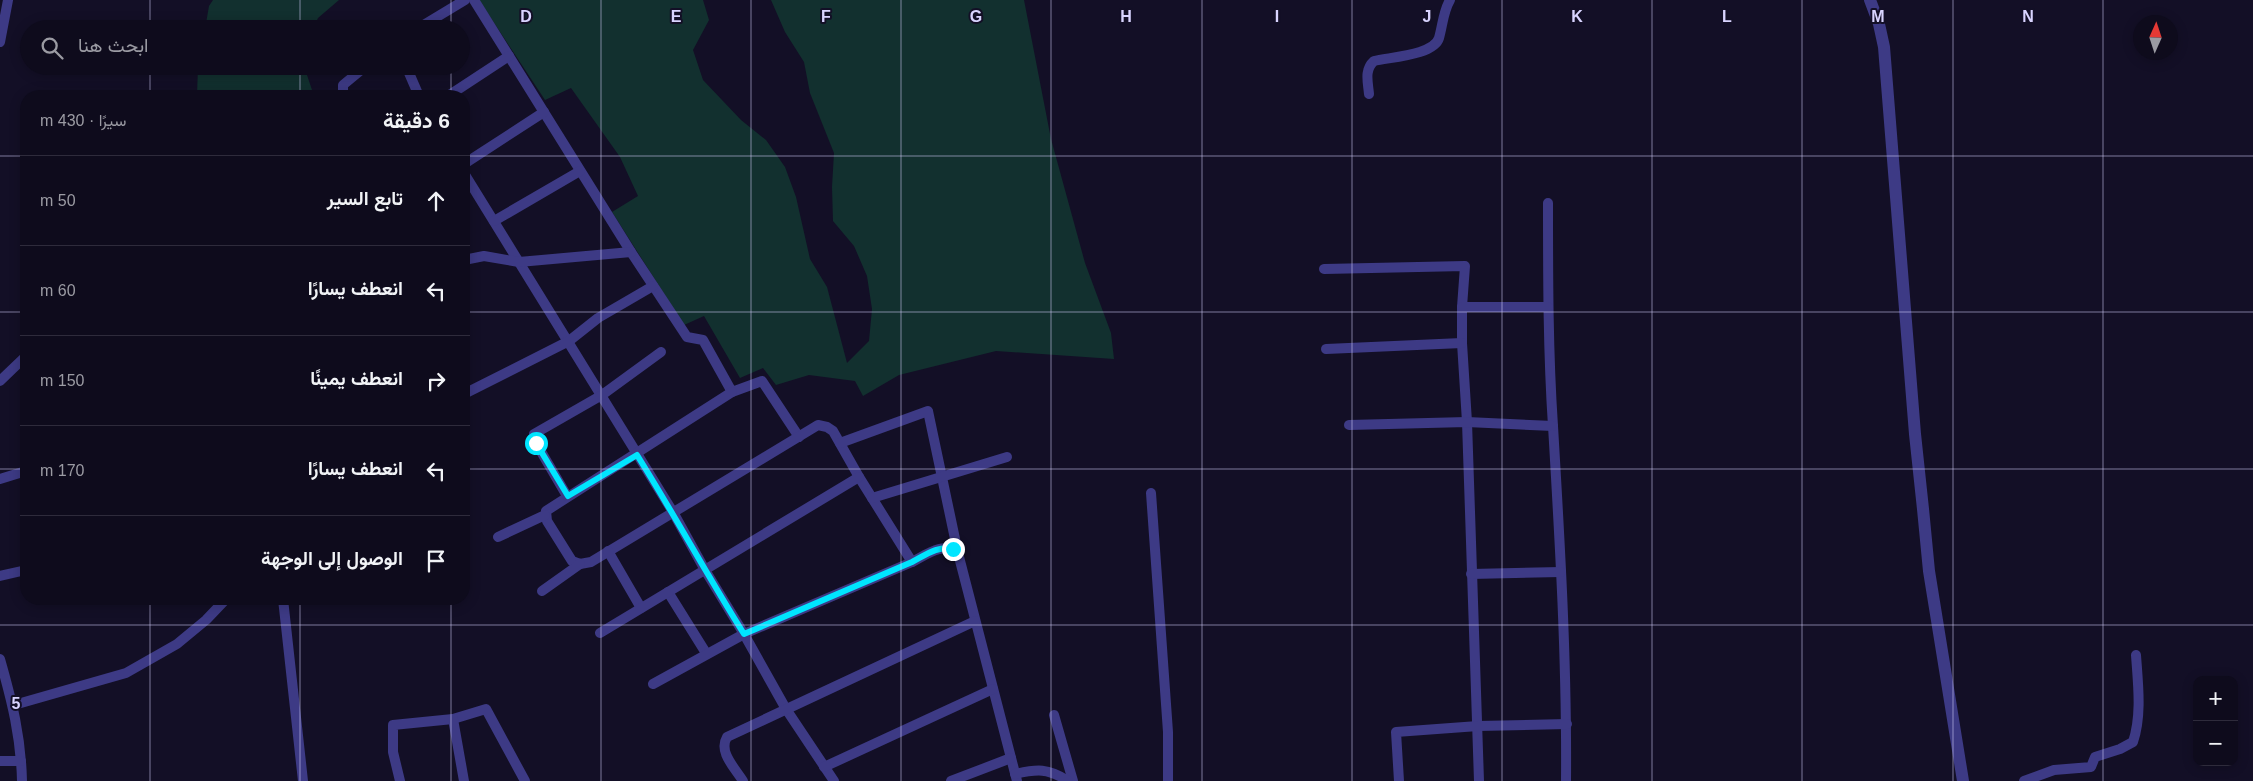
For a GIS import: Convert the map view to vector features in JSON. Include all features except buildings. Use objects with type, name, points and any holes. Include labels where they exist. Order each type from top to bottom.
[{"type":"street","points":[[0,42],[8,0]]},
{"type":"street","points":[[432,20],[466,0]]},
{"type":"street","points":[[474,0],[631,252],[687,338],[703,340],[732,392]]},
{"type":"street","points":[[1369,94],[1367,74],[1369,66],[1374,61],[1420,52],[1433,47],[1439,39],[1445,9],[1450,0]]},
{"type":"street","points":[[1870,0],[1879,24],[1884,47],[1914,434],[1929,571],[1963,781]]},
{"type":"street","points":[[457,90],[509,56]]},
{"type":"street","points":[[344,90],[344,85],[356,75]]},
{"type":"street","points":[[410,75],[416,90]]},
{"type":"street","points":[[470,160],[544,112]]},
{"type":"street","points":[[494,221],[580,171]]},
{"type":"street","points":[[470,183],[673,512],[786,709],[834,781]]},
{"type":"street","points":[[1548,203],[1548,307],[1567,724],[1566,781]]},
{"type":"street","points":[[470,259],[484,256],[519,262],[631,252]]},
{"type":"street","points":[[1324,269],[1465,266],[1462,343],[1468,422],[1471,574],[1479,781]]},
{"type":"street","points":[[470,391],[569,341],[598,318],[653,286]]},
{"type":"street","points":[[1462,307],[1548,307]]},
{"type":"street","points":[[1326,349],[1462,343]]},
{"type":"street","points":[[568,496],[536,443],[534,434],[602,395],[661,352]]},
{"type":"street","points":[[0,381],[20,362]]},
{"type":"street","points":[[498,538],[545,515],[550,508],[568,496],[637,455],[732,392],[762,381],[799,437]]},
{"type":"street","points":[[840,442],[928,411],[958,553],[1016,778],[1034,770],[1054,772],[1068,781]]},
{"type":"street","points":[[1349,425],[1468,422],[1553,426]]},
{"type":"street","points":[[542,591],[580,564],[590,562],[608,552],[818,426],[827,427],[834,431],[859,477],[912,562]]},
{"type":"street","points":[[872,498],[1007,457]]},
{"type":"street","points":[[0,480],[20,473]]},
{"type":"street","points":[[600,632],[859,477]]},
{"type":"street","points":[[1151,493],[1168,732],[1168,781]]},
{"type":"street","points":[[545,515],[572,561],[580,564]]},
{"type":"street","points":[[653,684],[706,653],[744,634],[912,562],[935,550],[946,547],[958,553]]},
{"type":"street","points":[[608,552],[641,608]]},
{"type":"street","points":[[0,576],[20,571]]},
{"type":"street","points":[[1471,574],[1561,572]]},
{"type":"street","points":[[668,592],[706,653]]},
{"type":"street","points":[[14,705],[126,672],[177,644],[206,620],[220,605]]},
{"type":"street","points":[[284,605],[303,781]]},
{"type":"street","points":[[744,781],[723,751],[723,743],[727,737],[975,621]]},
{"type":"street","points":[[2024,781],[2054,770],[2091,767],[2095,757],[2120,749],[2133,742],[2137,731],[2139,693],[2136,656]]},
{"type":"street","points":[[0,659],[14,705],[22,781]]},
{"type":"street","points":[[824,766],[993,689]]},
{"type":"street","points":[[400,781],[393,752],[393,725],[453,719],[486,709],[525,781]]},
{"type":"street","points":[[1054,715],[1073,781]]},
{"type":"street","points":[[453,719],[464,781]]},
{"type":"street","points":[[1399,781],[1396,732],[1478,726],[1567,724]]},
{"type":"street","points":[[951,781],[1011,758]]},
{"type":"street","points":[[0,762],[21,761]]},
{"type":"green space","points":[[213,0],[339,0],[317,20],[207,20],[209,6]]},
{"type":"green space","points":[[479,0],[703,0],[709,20],[693,50],[703,80],[741,120],[766,140],[785,167],[796,197],[810,259],[827,287],[847,363],[869,341],[872,309],[867,276],[854,246],[833,221],[834,153],[810,93],[804,62],[785,32],[771,0],[1024,0],[1051,139],[1085,263],[1111,333],[1114,359],[996,351],[899,375],[863,396],[855,381],[809,375],[776,385],[763,368],[740,378],[704,316],[684,325],[612,212],[638,196],[620,157],[571,88],[545,100]]},
{"type":"green space","points":[[198,75],[307,75],[312,90],[197,90]]},
{"type":"route","points":[[536,443],[568,496],[637,455],[673,512],[705,570],[744,634],[912,562],[935,550],[946,547],[953,549]]}]
